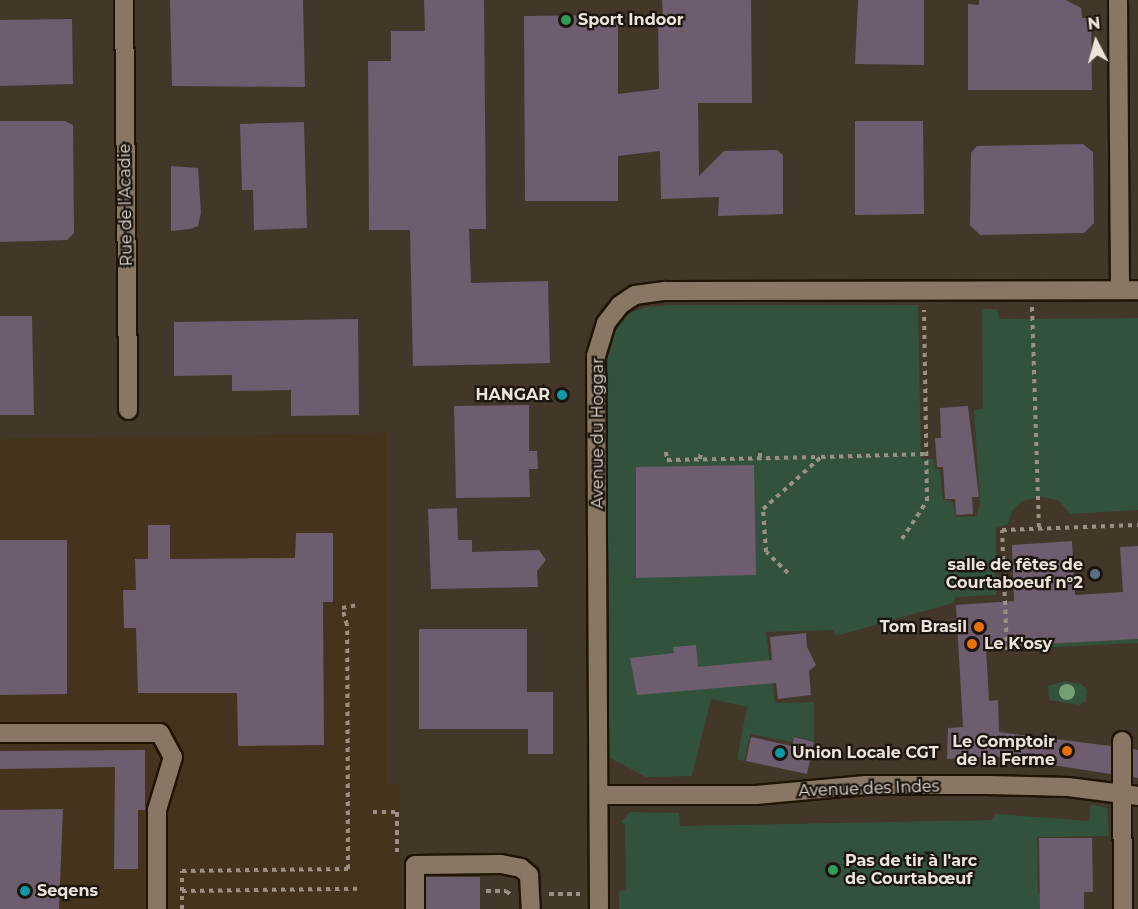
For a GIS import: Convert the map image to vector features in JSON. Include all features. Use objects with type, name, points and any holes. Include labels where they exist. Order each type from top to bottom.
[{"type":"street","name":"Rue de l’Acadie","points":[[124,0],[128,410]]},
{"type":"street","points":[[1118,0],[1129,290]]},
{"type":"street","name":"Avenue du Hoggar","points":[[599,909],[596,356],[606,323],[620,305],[635,295],[665,291],[1129,290]]},
{"type":"street","points":[[0,733],[160,733],[173,757],[157,810],[157,909]]},
{"type":"street","points":[[1122,741],[1131,795],[1123,909]]},
{"type":"street","name":"Avenue des Indes","points":[[600,795],[756,795],[866,786],[1068,787],[1131,795]]},
{"type":"street","points":[[416,909],[415,865],[501,864],[521,868],[529,875],[531,909]]},
{"type":"path","points":[[1032,290],[1039,528]]},
{"type":"path","points":[[902,539],[927,501],[924,291]]},
{"type":"path","points":[[700,451],[700,459]]},
{"type":"path","points":[[760,451],[760,458]]},
{"type":"path","points":[[666,452],[667,460],[926,454]]},
{"type":"path","points":[[788,573],[766,552],[763,509],[821,457]]},
{"type":"path","points":[[1007,650],[1002,530],[1138,525]]},
{"type":"path","points":[[182,909],[182,871],[348,869],[347,625],[342,608],[357,605]]},
{"type":"path","points":[[373,812],[397,812],[398,866]]},
{"type":"path","points":[[182,891],[357,889]]},
{"type":"shaded area","points":[[0,0],[1138,0],[1138,909],[0,909]]},
{"type":"shaded area","points":[[387,433],[387,783],[399,783],[402,909],[0,909],[0,439]]},
{"type":"green space","points":[[918,305],[921,459],[934,459],[935,469],[940,470],[943,500],[953,502],[956,517],[977,516],[980,503],[974,410],[983,409],[982,309],[996,309],[1000,319],[1138,318],[1138,510],[1070,514],[1058,500],[1041,497],[1022,501],[1012,511],[1008,524],[996,528],[996,595],[956,597],[953,603],[836,636],[833,630],[766,632],[775,703],[814,702],[814,742],[795,736],[791,742],[750,734],[744,761],[737,759],[747,707],[711,699],[692,776],[646,777],[610,758],[603,364],[618,318],[645,307]]},
{"type":"green space","points":[[1138,639],[1138,643],[1014,649],[1016,645]]},
{"type":"green space","points":[[1065,681],[1081,684],[1087,690],[1086,701],[1079,705],[1049,700],[1048,686]]},
{"type":"green space","points":[[1091,804],[1107,808],[1109,836],[1037,837],[1038,893],[1045,893],[1041,909],[619,909],[619,892],[626,889],[625,825],[621,822],[630,812],[679,813],[680,826],[991,820],[996,814],[1089,821]]},
{"type":"building","points":[[170,0],[303,0],[305,87],[172,86]]},
{"type":"building","points":[[424,0],[484,0],[486,229],[469,229],[471,283],[548,281],[550,363],[413,366],[410,230],[369,230],[368,61],[391,61],[391,31],[425,31]]},
{"type":"building","points":[[662,0],[751,0],[752,103],[698,103],[699,176],[724,151],[777,150],[783,155],[783,214],[718,216],[719,197],[661,199],[660,151],[618,156],[618,201],[525,201],[524,16],[618,15],[618,94],[659,89],[658,18],[663,19]]},
{"type":"building","points":[[858,0],[924,0],[924,65],[855,64]]},
{"type":"building","points":[[979,0],[1066,0],[1081,8],[1082,18],[1091,18],[1092,90],[968,90],[968,4],[979,5]]},
{"type":"building","points":[[72,19],[73,84],[0,86],[0,20]]},
{"type":"building","points":[[0,121],[65,121],[73,125],[74,233],[67,240],[0,242]]},
{"type":"building","points":[[855,121],[923,121],[924,214],[855,215]]},
{"type":"building","points":[[304,122],[307,228],[254,230],[253,190],[242,190],[240,124]]},
{"type":"building","points":[[1083,144],[1093,152],[1094,223],[1084,233],[980,235],[970,225],[971,153],[977,146]]},
{"type":"building","points":[[171,166],[198,168],[201,213],[198,226],[190,229],[171,231]]},
{"type":"building","points":[[0,316],[32,316],[34,415],[0,415]]},
{"type":"building","points":[[358,319],[359,415],[291,416],[291,390],[232,391],[232,375],[174,376],[174,322]]},
{"type":"building","points":[[529,405],[529,451],[537,451],[538,469],[529,469],[530,497],[456,498],[454,406]]},
{"type":"building","points":[[968,406],[979,497],[972,497],[973,514],[956,515],[955,499],[945,499],[943,467],[937,467],[935,438],[941,438],[940,408]]},
{"type":"building","points":[[754,465],[756,575],[636,578],[636,467]]},
{"type":"building","points":[[457,508],[458,540],[472,540],[472,552],[539,550],[546,560],[537,571],[538,587],[431,589],[428,509]]},
{"type":"building","points":[[148,525],[170,525],[170,559],[295,558],[296,533],[333,533],[333,602],[323,602],[324,745],[238,746],[237,693],[138,693],[136,628],[124,628],[123,590],[136,590],[135,559],[148,559]]},
{"type":"building","points":[[0,540],[67,540],[67,694],[0,695]]},
{"type":"building","points":[[1072,541],[1075,595],[1123,592],[1120,547],[1138,546],[1138,639],[986,647],[989,701],[998,700],[999,732],[1111,746],[1111,774],[993,756],[947,759],[948,728],[963,727],[956,605],[1014,601],[1012,545]]},
{"type":"building","points":[[419,629],[527,629],[527,692],[553,692],[553,754],[528,754],[528,729],[419,729]]},
{"type":"building","points":[[806,633],[807,647],[816,665],[809,671],[811,695],[778,699],[776,683],[637,695],[630,658],[674,653],[673,647],[696,645],[698,667],[772,660],[770,637]]},
{"type":"building","name":"Union Locale CGT","points":[[751,737],[792,746],[794,737],[814,742],[807,774],[746,761]]},
{"type":"building","points":[[1133,749],[1138,750],[1138,778],[1133,777]]},
{"type":"building","points":[[145,750],[145,810],[138,810],[138,869],[114,869],[115,767],[0,769],[0,751]]},
{"type":"building","points":[[63,809],[59,909],[0,909],[0,810]]},
{"type":"building","points":[[1039,838],[1092,838],[1093,892],[1084,892],[1084,909],[1040,909]]},
{"type":"building","points":[[426,877],[480,877],[480,909],[426,909]]},
{"type":"place","name":"Sport Indoor","points":[[566,20]]},
{"type":"place","name":"HANGAR","points":[[562,395]]},
{"type":"place","name":"salle de fêtes de Courtaboeuf n°2","points":[[1095,574]]},
{"type":"place","name":"Tom Brasil","points":[[979,627]]},
{"type":"place","name":"Le K'osy","points":[[972,644]]},
{"type":"place","name":"Le Comptoir de la Ferme","points":[[1067,751]]},
{"type":"place","name":"Union Locale CGT","points":[[780,753]]},
{"type":"place","name":"Pas de tir à l'arc de Courtabœuf","points":[[833,870]]},
{"type":"place","name":"Seqens","points":[[25,891]]}]
